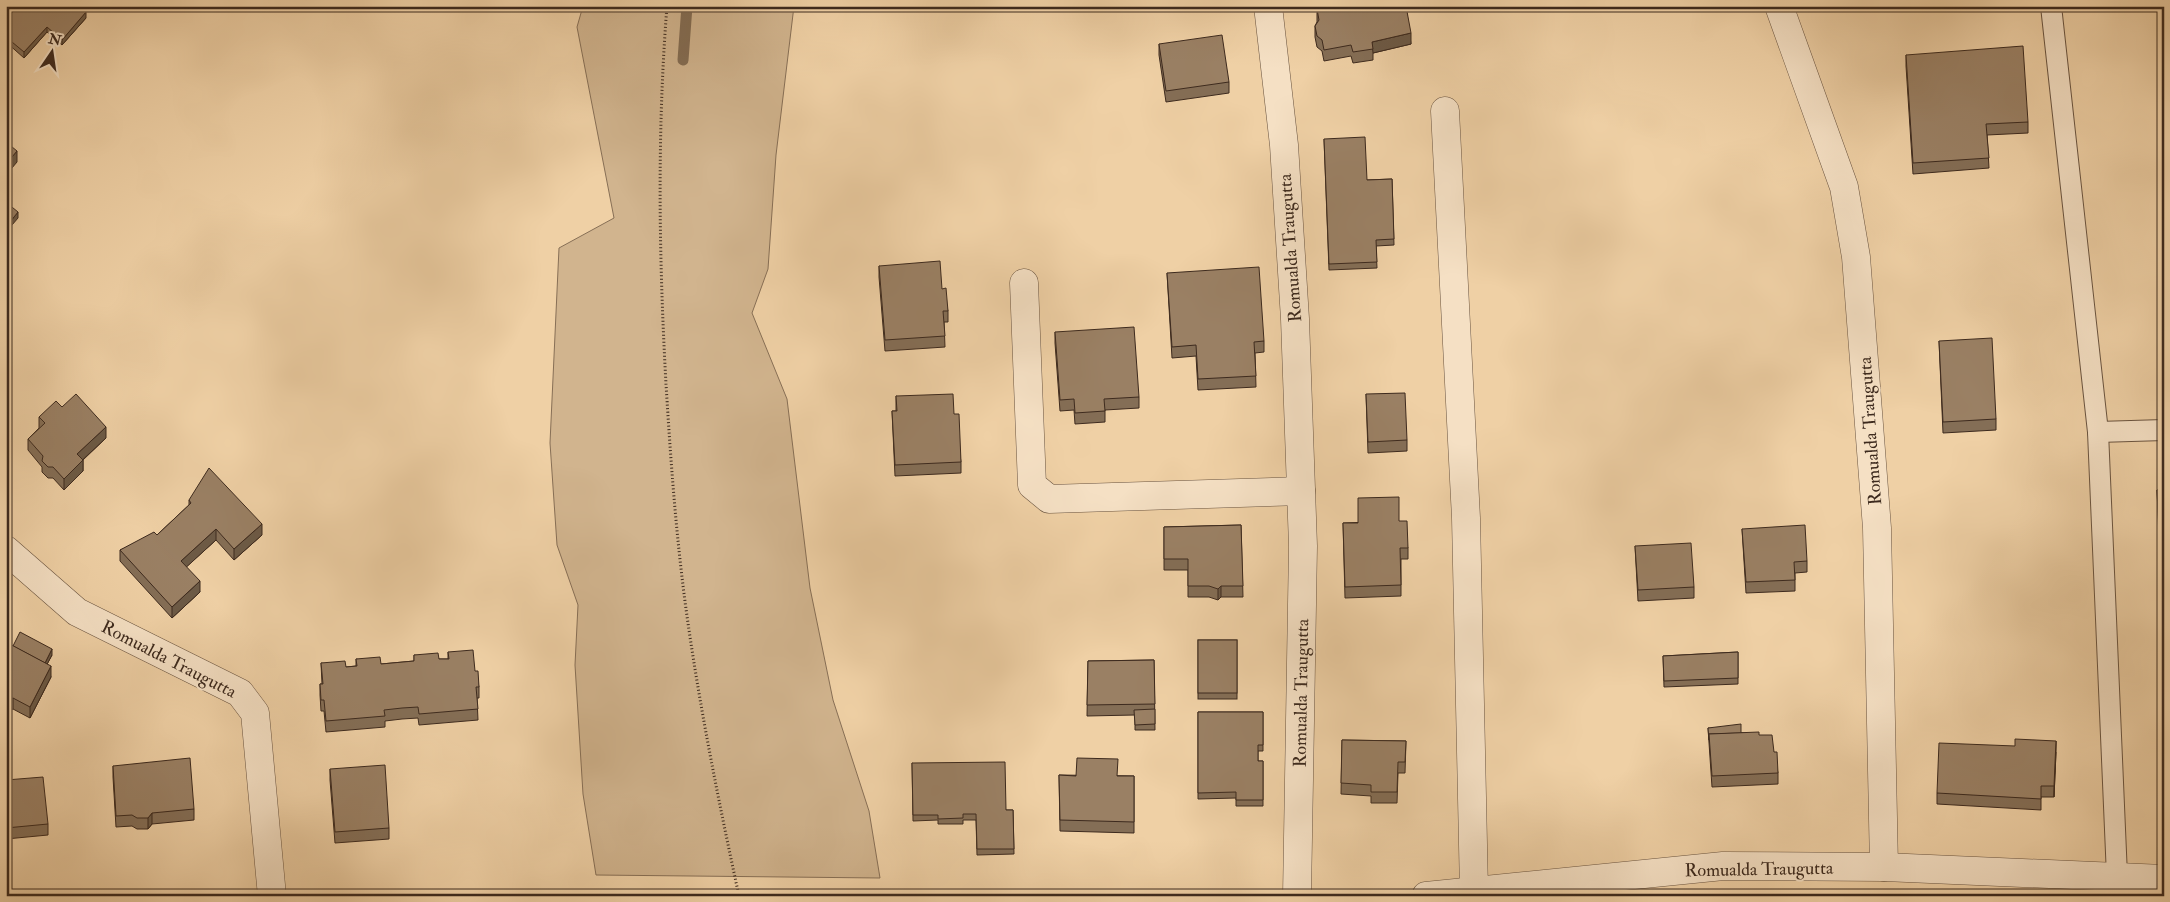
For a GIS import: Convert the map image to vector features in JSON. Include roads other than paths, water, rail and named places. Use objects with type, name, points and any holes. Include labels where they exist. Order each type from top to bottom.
[{"type":"street","name":"Romualda Traugutta","points":[[1268,6],[1284,145],[1295,319],[1303,546],[1297,896]]},
{"type":"street","name":"Romualda Traugutta","points":[[1779,6],[1844,188],[1856,257],[1877,528],[1884,868]]},
{"type":"street","points":[[1445,111],[1466,518],[1474,891]]},
{"type":"street","points":[[1024,283],[1032,485],[1049,499],[1301,491]]},
{"type":"street","name":"Romualda Traugutta","points":[[6,550],[77,612],[240,693],[255,713],[272,896]]},
{"type":"street","name":"Romualda Traugutta","points":[[1426,896],[1723,866],[1884,868],[2164,879]]},
{"type":"lane","points":[[2051,6],[2098,432],[2117,876]]},
{"type":"lane","points":[[2098,432],[2164,430]]},
{"type":"waterway","points":[[683,60],[687,6]]}]
